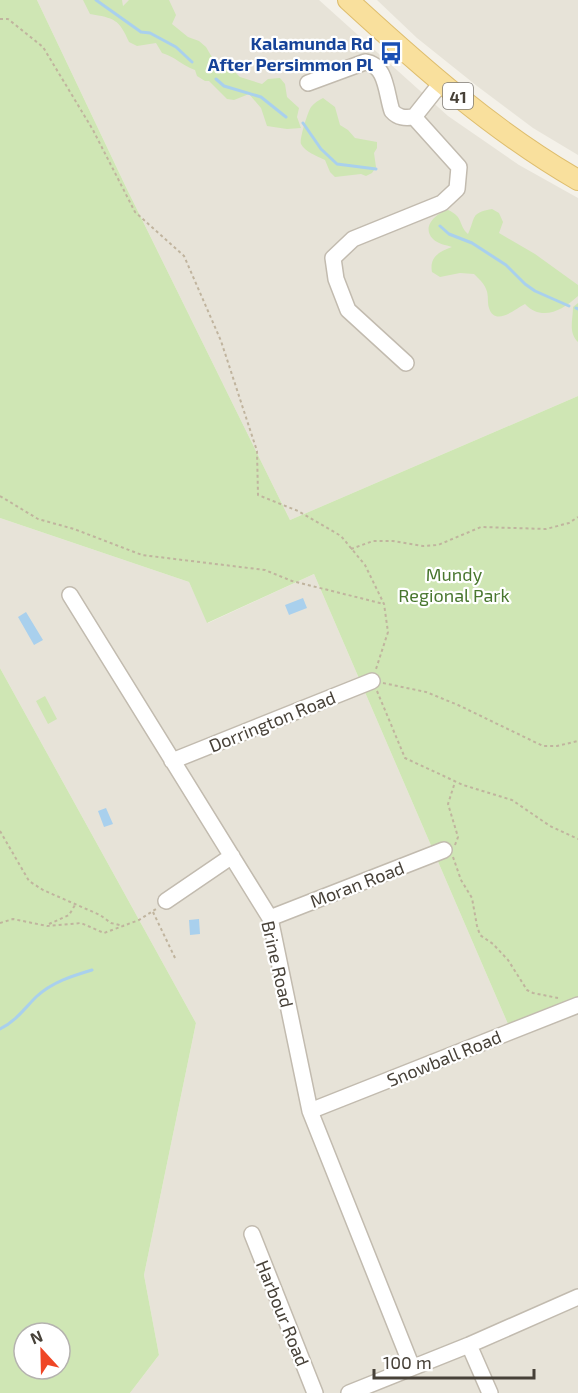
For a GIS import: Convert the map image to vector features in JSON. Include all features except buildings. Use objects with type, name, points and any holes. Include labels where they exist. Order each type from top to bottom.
[{"type":"main road","name":"41","points":[[348,0],[441,83],[523,146],[578,180]]},
{"type":"street","points":[[308,83],[365,62],[372,63],[377,66],[384,79],[392,111],[396,116],[406,118],[414,117],[441,83]]},
{"type":"street","points":[[406,363],[348,310],[336,279],[333,258],[353,239],[442,203],[456,189],[459,167],[414,117]]},
{"type":"street","name":"Brine Road","points":[[70,595],[270,918],[310,1111],[412,1367]]},
{"type":"street","name":"Dorrington Road","points":[[172,761],[372,681]]},
{"type":"street","name":"Moran Road","points":[[270,918],[444,850]]},
{"type":"street","points":[[166,901],[232,856]]},
{"type":"street","name":"Snowball Road","points":[[310,1111],[578,1005]]},
{"type":"street","name":"Harbour Road","points":[[252,1234],[315,1393]]},
{"type":"street","points":[[349,1393],[469,1345],[578,1297]]},
{"type":"street","points":[[469,1345],[490,1393]]},
{"type":"path","points":[[0,19],[8,19],[44,47],[93,130],[135,212],[184,256],[221,340],[257,451],[258,495],[298,511],[341,536],[365,565],[384,604],[388,632],[372,681],[405,758],[455,782],[512,800],[550,826],[578,839]]},
{"type":"path","points":[[0,496],[39,519],[74,529],[142,555],[265,570],[292,581],[384,604]]},
{"type":"path","points":[[351,549],[373,541],[400,541],[423,546],[438,545],[481,527],[546,529],[569,524],[578,517]]},
{"type":"path","points":[[372,681],[426,692],[543,746],[557,746],[578,741]]},
{"type":"path","points":[[444,850],[454,847],[458,837],[448,804],[455,782]]},
{"type":"path","points":[[0,831],[29,881],[43,890],[100,915],[116,926],[126,926]]},
{"type":"path","points":[[444,850],[452,855],[461,880],[472,898],[480,934],[508,960],[527,990],[558,998]]},
{"type":"path","points":[[0,923],[13,919],[47,926],[81,923],[104,933],[126,926],[153,912],[166,901]]},
{"type":"path","points":[[47,926],[69,915],[75,904]]},
{"type":"path","points":[[153,912],[176,960]]},
{"type":"shaded area","points":[[37,0],[319,0],[448,116],[519,165],[578,198],[578,396],[290,520],[125,185]]},
{"type":"shaded area","points":[[377,0],[578,0],[578,155],[533,128],[477,86],[417,38]]},
{"type":"shaded area","points":[[0,518],[189,582],[208,623],[314,574],[511,1031],[578,1005],[578,1393],[130,1393],[159,1355],[144,1275],[196,1023],[0,668]]},
{"type":"green space","name":"Mundy Regional Park","points":[[0,0],[37,0],[125,185],[290,520],[578,396],[578,1005],[511,1031],[314,574],[207,623],[189,582],[0,518]]},
{"type":"green space","points":[[83,0],[122,0],[123,6],[129,0],[169,0],[176,15],[172,24],[188,37],[199,41],[206,47],[217,66],[233,70],[240,77],[262,84],[268,79],[280,78],[285,84],[287,97],[299,108],[297,117],[301,128],[287,129],[267,126],[261,108],[249,94],[234,100],[227,99],[209,81],[197,76],[195,70],[162,53],[156,43],[137,46],[129,42],[119,24],[105,17],[90,14]]},
{"type":"green space","points":[[323,98],[335,107],[340,125],[355,138],[377,142],[374,153],[376,167],[372,173],[366,176],[361,174],[335,177],[325,160],[308,152],[301,144],[302,132],[310,110]]},
{"type":"green space","points":[[492,209],[499,213],[503,222],[499,233],[535,254],[578,285],[578,296],[566,306],[552,312],[538,312],[525,304],[506,315],[496,316],[489,308],[485,287],[474,274],[460,273],[440,277],[432,272],[432,262],[436,255],[452,247],[437,242],[430,234],[429,225],[435,217],[448,210],[459,218],[468,234],[477,214]]},
{"type":"green space","points":[[578,303],[578,342],[573,334],[572,326],[573,307]]},
{"type":"green space","points":[[0,668],[196,1023],[144,1275],[159,1355],[130,1393],[0,1393]]},
{"type":"green space","points":[[45,696],[57,719],[48,724],[36,701]]},
{"type":"water","points":[[303,598],[307,608],[289,615],[285,605]]},
{"type":"water","points":[[26,612],[43,640],[34,645],[18,617]]},
{"type":"water","points":[[106,808],[113,824],[104,827],[98,811]]},
{"type":"water","points":[[199,919],[200,934],[190,935],[189,920]]},
{"type":"waterway","points":[[96,0],[141,32],[150,33],[176,47],[192,62]]},
{"type":"waterway","points":[[216,79],[224,86],[261,97],[286,117]]},
{"type":"waterway","points":[[303,123],[321,149],[337,164],[376,169]]},
{"type":"waterway","points":[[440,226],[449,234],[472,243],[506,265],[535,291],[569,306]]},
{"type":"waterway","points":[[0,1029],[15,1019],[36,997],[55,983],[92,970]]},
{"type":"place","name":"Kalamunda Rd After Persimmon Pl","points":[[391,53]]}]
